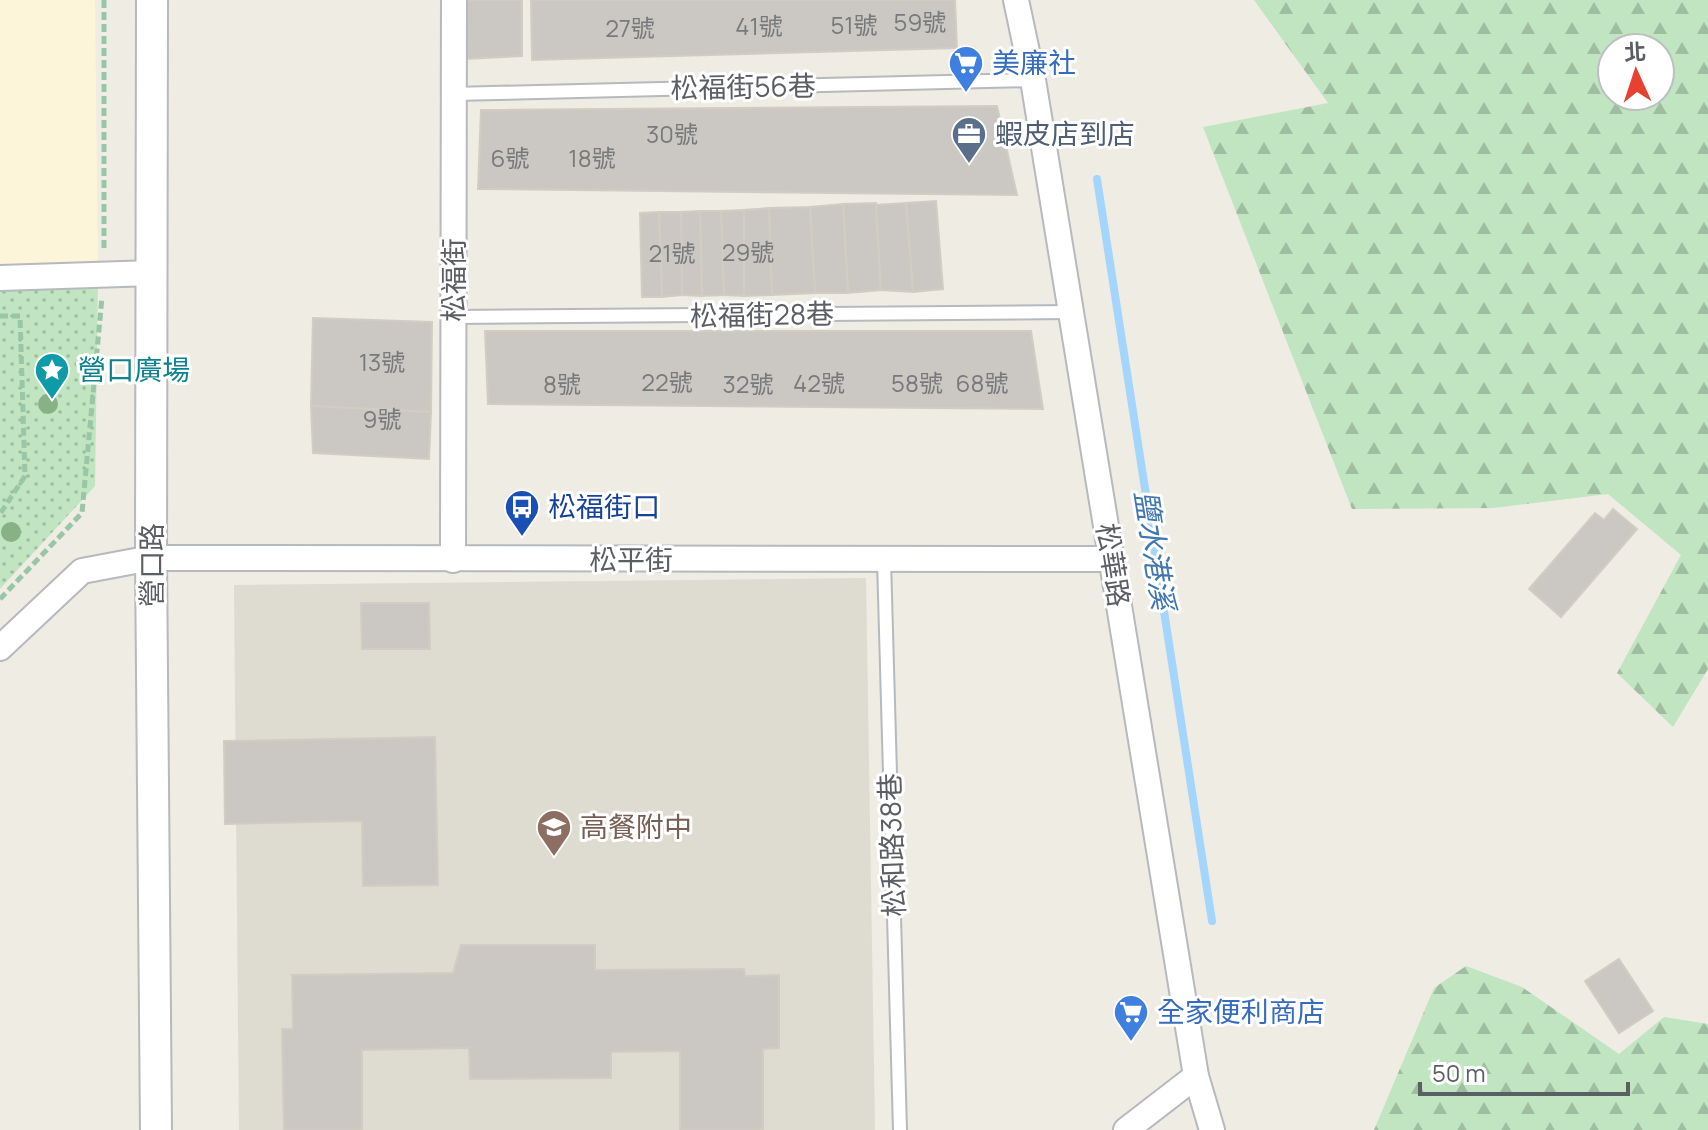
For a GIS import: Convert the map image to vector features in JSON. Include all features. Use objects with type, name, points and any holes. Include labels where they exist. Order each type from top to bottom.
[{"type":"street","name":"營口路","points":[[152,0],[151,558],[156,1130]]},
{"type":"street","name":"松福街","points":[[453,560],[454,0]]},
{"type":"street","name":"松華路","points":[[1016,0],[1033,80],[1196,1076],[1212,1130]]},
{"type":"street","points":[[0,278],[153,273]]},
{"type":"street","name":"松平街","points":[[0,648],[82,571],[151,558],[1112,559]]},
{"type":"street","points":[[1126,1130],[1196,1076]]},
{"type":"lane","name":"松福街56巷","points":[[453,94],[1033,80]]},
{"type":"lane","name":"松福街28巷","points":[[454,317],[1071,312]]},
{"type":"lane","name":"松和路38巷","points":[[884,560],[900,1130]]},
{"type":"path","points":[[0,599],[82,513],[104,275],[104,0]]},
{"type":"path","points":[[0,316],[20,316],[25,476],[0,514]]},
{"type":"shaded area","points":[[0,0],[95,0],[98,276],[0,279]]},
{"type":"shaded area","name":"高餐附中","points":[[866,578],[875,1130],[239,1130],[234,585]]},
{"type":"green space","points":[[1254,0],[1708,0],[1708,669],[1673,727],[1617,673],[1681,555],[1608,494],[1493,508],[1352,509],[1203,127],[1328,103]]},
{"type":"green space","name":"營口廣場","points":[[98,276],[95,486],[0,589],[0,279]]},
{"type":"green space","points":[[1466,966],[1522,987],[1619,1054],[1664,1017],[1708,1024],[1708,1130],[1374,1130],[1434,988]]},
{"type":"building","points":[[466,0],[522,0],[522,56],[465,59]]},
{"type":"building","points":[[531,0],[955,0],[957,48],[532,60]]},
{"type":"building","points":[[997,106],[1017,195],[478,189],[481,110]]},
{"type":"building","points":[[936,201],[943,289],[913,292],[906,203]]},
{"type":"building","points":[[876,203],[881,290],[848,293],[843,204]]},
{"type":"building","points":[[906,203],[913,292],[881,290],[876,205]]},
{"type":"building","points":[[843,204],[848,293],[815,293],[810,207]]},
{"type":"building","points":[[810,207],[815,293],[772,295],[769,208]]},
{"type":"building","points":[[769,208],[772,295],[744,296],[744,210]]},
{"type":"building","points":[[744,210],[744,296],[724,295],[721,211]]},
{"type":"building","points":[[700,211],[721,211],[724,295],[702,296]]},
{"type":"building","points":[[700,211],[702,296],[682,295],[681,212]]},
{"type":"building","points":[[659,212],[681,212],[682,295],[662,297]]},
{"type":"building","points":[[659,212],[662,297],[642,297],[640,213]]},
{"type":"building","points":[[313,318],[432,322],[431,412],[311,406]]},
{"type":"building","points":[[485,331],[1031,331],[1043,409],[488,404]]},
{"type":"building","points":[[311,406],[431,412],[429,459],[313,453]]},
{"type":"building","points":[[1613,509],[1637,529],[1561,617],[1529,589],[1595,513],[1604,520]]},
{"type":"building","points":[[361,603],[429,603],[430,649],[362,649]]},
{"type":"building","points":[[435,737],[438,885],[363,886],[362,821],[225,824],[224,741]]},
{"type":"building","points":[[461,945],[595,945],[595,970],[744,969],[745,976],[779,975],[779,1048],[763,1049],[763,1130],[680,1130],[680,1051],[611,1052],[611,1078],[470,1079],[469,1048],[362,1050],[362,1130],[284,1130],[282,1029],[293,1029],[292,975],[453,973]]},
{"type":"building","points":[[1619,959],[1653,1011],[1619,1033],[1585,981]]},
{"type":"waterway","name":"鹽水港溪","points":[[1097,179],[1212,921]]},
{"type":"place","name":"美廉社","points":[[966,94]]},
{"type":"place","name":"蝦皮店到店","points":[[969,165]]},
{"type":"place","name":"營口廣場","points":[[52,401]]},
{"type":"place","name":"松福街口","points":[[522,538]]},
{"type":"place","name":"高餐附中","points":[[554,858]]},
{"type":"place","name":"全家便利商店","points":[[1131,1043]]}]
